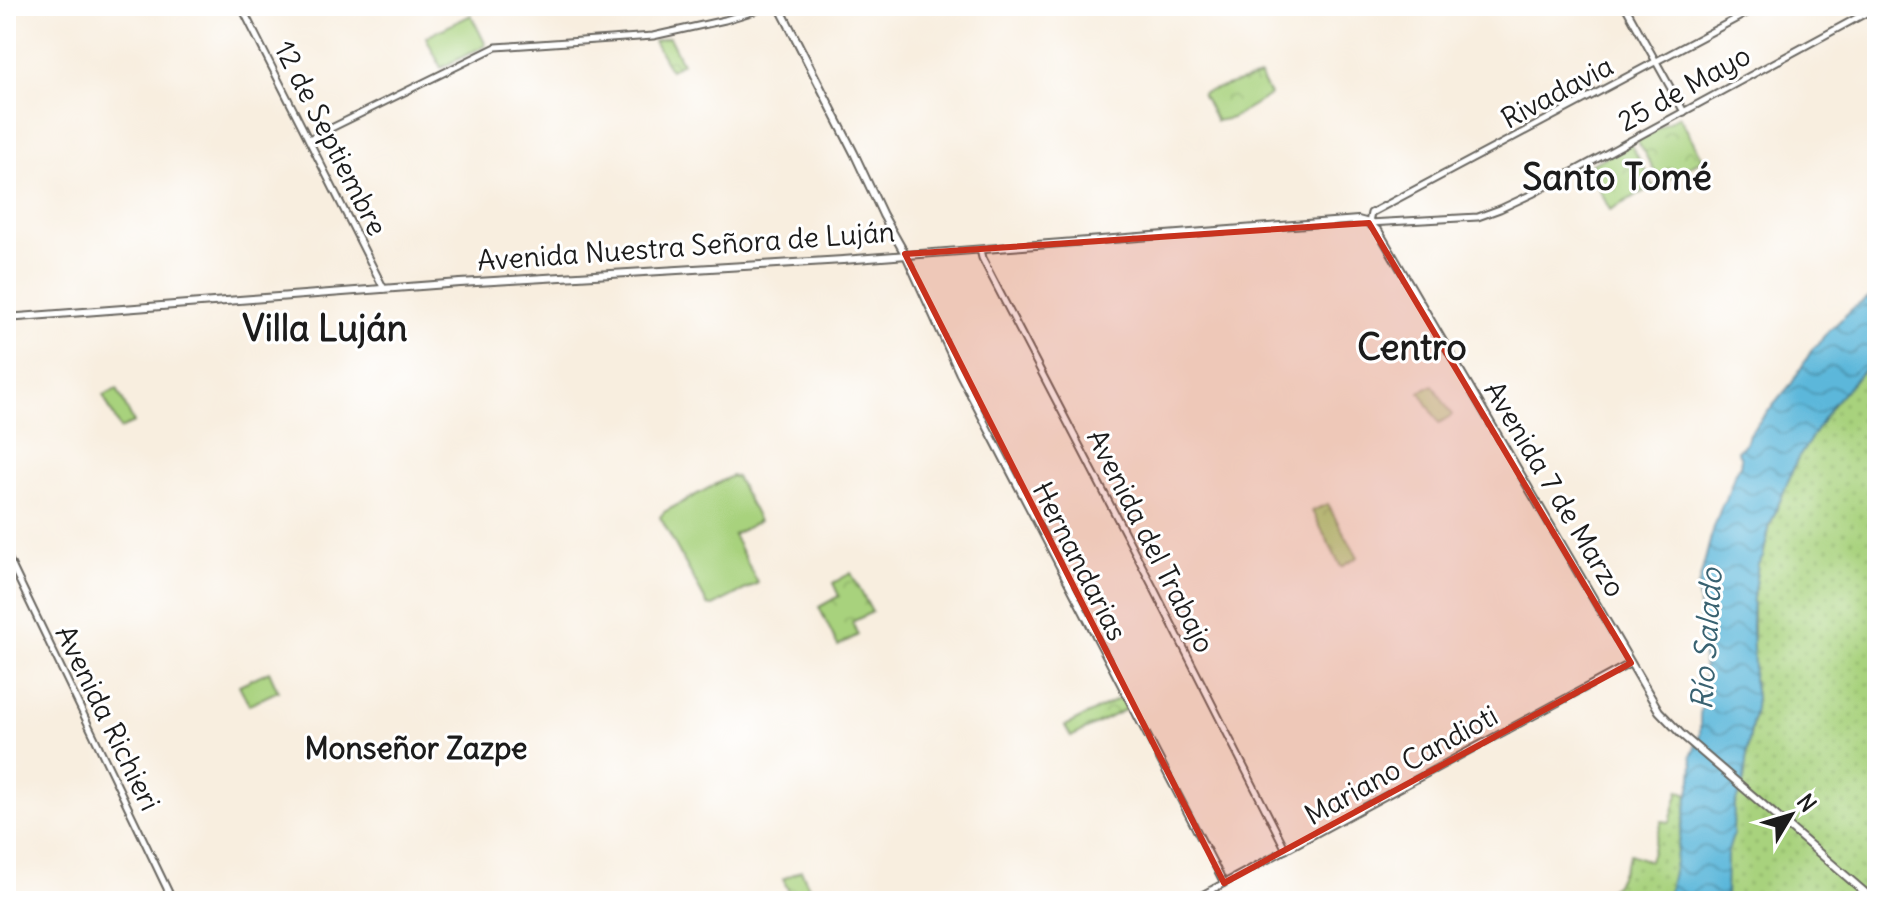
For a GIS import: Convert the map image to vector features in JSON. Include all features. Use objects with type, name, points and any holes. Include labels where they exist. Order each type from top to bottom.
[{"type":"main road","points":[[779,6],[905,254]]},
{"type":"main road","points":[[877,201],[905,254]]},
{"type":"main road","name":"Avenida Nuestra Señora de Luján","points":[[6,318],[384,289],[980,250],[1358,220],[1369,223]]},
{"type":"main road","name":"Avenida 7 de Marzo","points":[[1369,223],[1379,232],[1655,705],[1681,734],[1875,901]]},
{"type":"main road","points":[[880,257],[892,249],[895,238]]},
{"type":"street","name":"12 de Septiembre","points":[[241,6],[384,289]]},
{"type":"street","points":[[309,139],[496,47],[653,36],[771,6]]},
{"type":"street","points":[[1625,6],[1684,112]]},
{"type":"street","name":"Rivadavia","points":[[1369,223],[1371,213],[1760,6]]},
{"type":"street","name":"25 de Mayo","points":[[1369,223],[1471,218],[1487,214],[1532,194],[1877,7]]},
{"type":"street","name":"Avenida del Trabajo","points":[[980,250],[1286,850]]},
{"type":"street","name":"Hernandarias","points":[[905,254],[959,373],[1224,883]]},
{"type":"street","name":"Avenida Richieri","points":[[6,553],[173,901]]},
{"type":"street","name":"Mariano Candioti","points":[[1191,901],[1631,663]]},
{"type":"highlighted area","points":[[1369,223],[1631,663],[1224,883],[905,254]]},
{"type":"green space","points":[[471,15],[486,45],[441,68],[426,37]]},
{"type":"green space","points":[[669,37],[682,63],[670,70],[654,41]]},
{"type":"green space","points":[[1260,76],[1270,95],[1232,118],[1216,121],[1202,93]]},
{"type":"green space","points":[[1679,116],[1703,159],[1661,183],[1637,140]]},
{"type":"green space","points":[[1630,143],[1654,186],[1610,210],[1587,167]]},
{"type":"green space","points":[[1877,360],[1877,901],[1592,901],[1616,884],[1630,854],[1649,861],[1662,821],[1670,822],[1679,790],[1688,794],[1682,826],[1734,807],[1756,696],[1753,679],[1753,598],[1758,564],[1763,556],[1770,525],[1796,462],[1816,428],[1846,387]]},
{"type":"green space","points":[[1433,385],[1452,415],[1439,423],[1420,392]]},
{"type":"green space","points":[[117,389],[134,423],[120,429],[103,395]]},
{"type":"green space","points":[[731,476],[736,477],[759,521],[733,535],[758,583],[713,606],[708,605],[660,517]]},
{"type":"green space","points":[[1327,504],[1358,557],[1341,567],[1312,511]]},
{"type":"green space","points":[[851,573],[872,612],[852,622],[858,635],[838,646],[819,607],[839,596],[833,583]]},
{"type":"green space","points":[[269,671],[278,691],[249,705],[239,685]]},
{"type":"green space","points":[[1124,696],[1130,707],[1071,737],[1065,726]]},
{"type":"green space","points":[[801,870],[816,901],[793,901],[783,879]]},
{"type":"water","name":"Río Salado","points":[[1877,293],[1877,360],[1833,404],[1796,462],[1758,564],[1752,627],[1755,708],[1744,781],[1734,807],[1733,835],[1727,855],[1726,901],[1667,901],[1692,778],[1691,756],[1700,734],[1705,686],[1698,587],[1712,533],[1740,466],[1741,458],[1737,450],[1792,383],[1813,348],[1853,308]]},
{"type":"district","name":"Santo Tomé","points":[[1617,177]]},
{"type":"district","name":"Villa Luján","points":[[325,328]]},
{"type":"district","name":"Centro","points":[[1412,347]]},
{"type":"district","name":"Monseñor Zazpe","points":[[416,748]]}]
